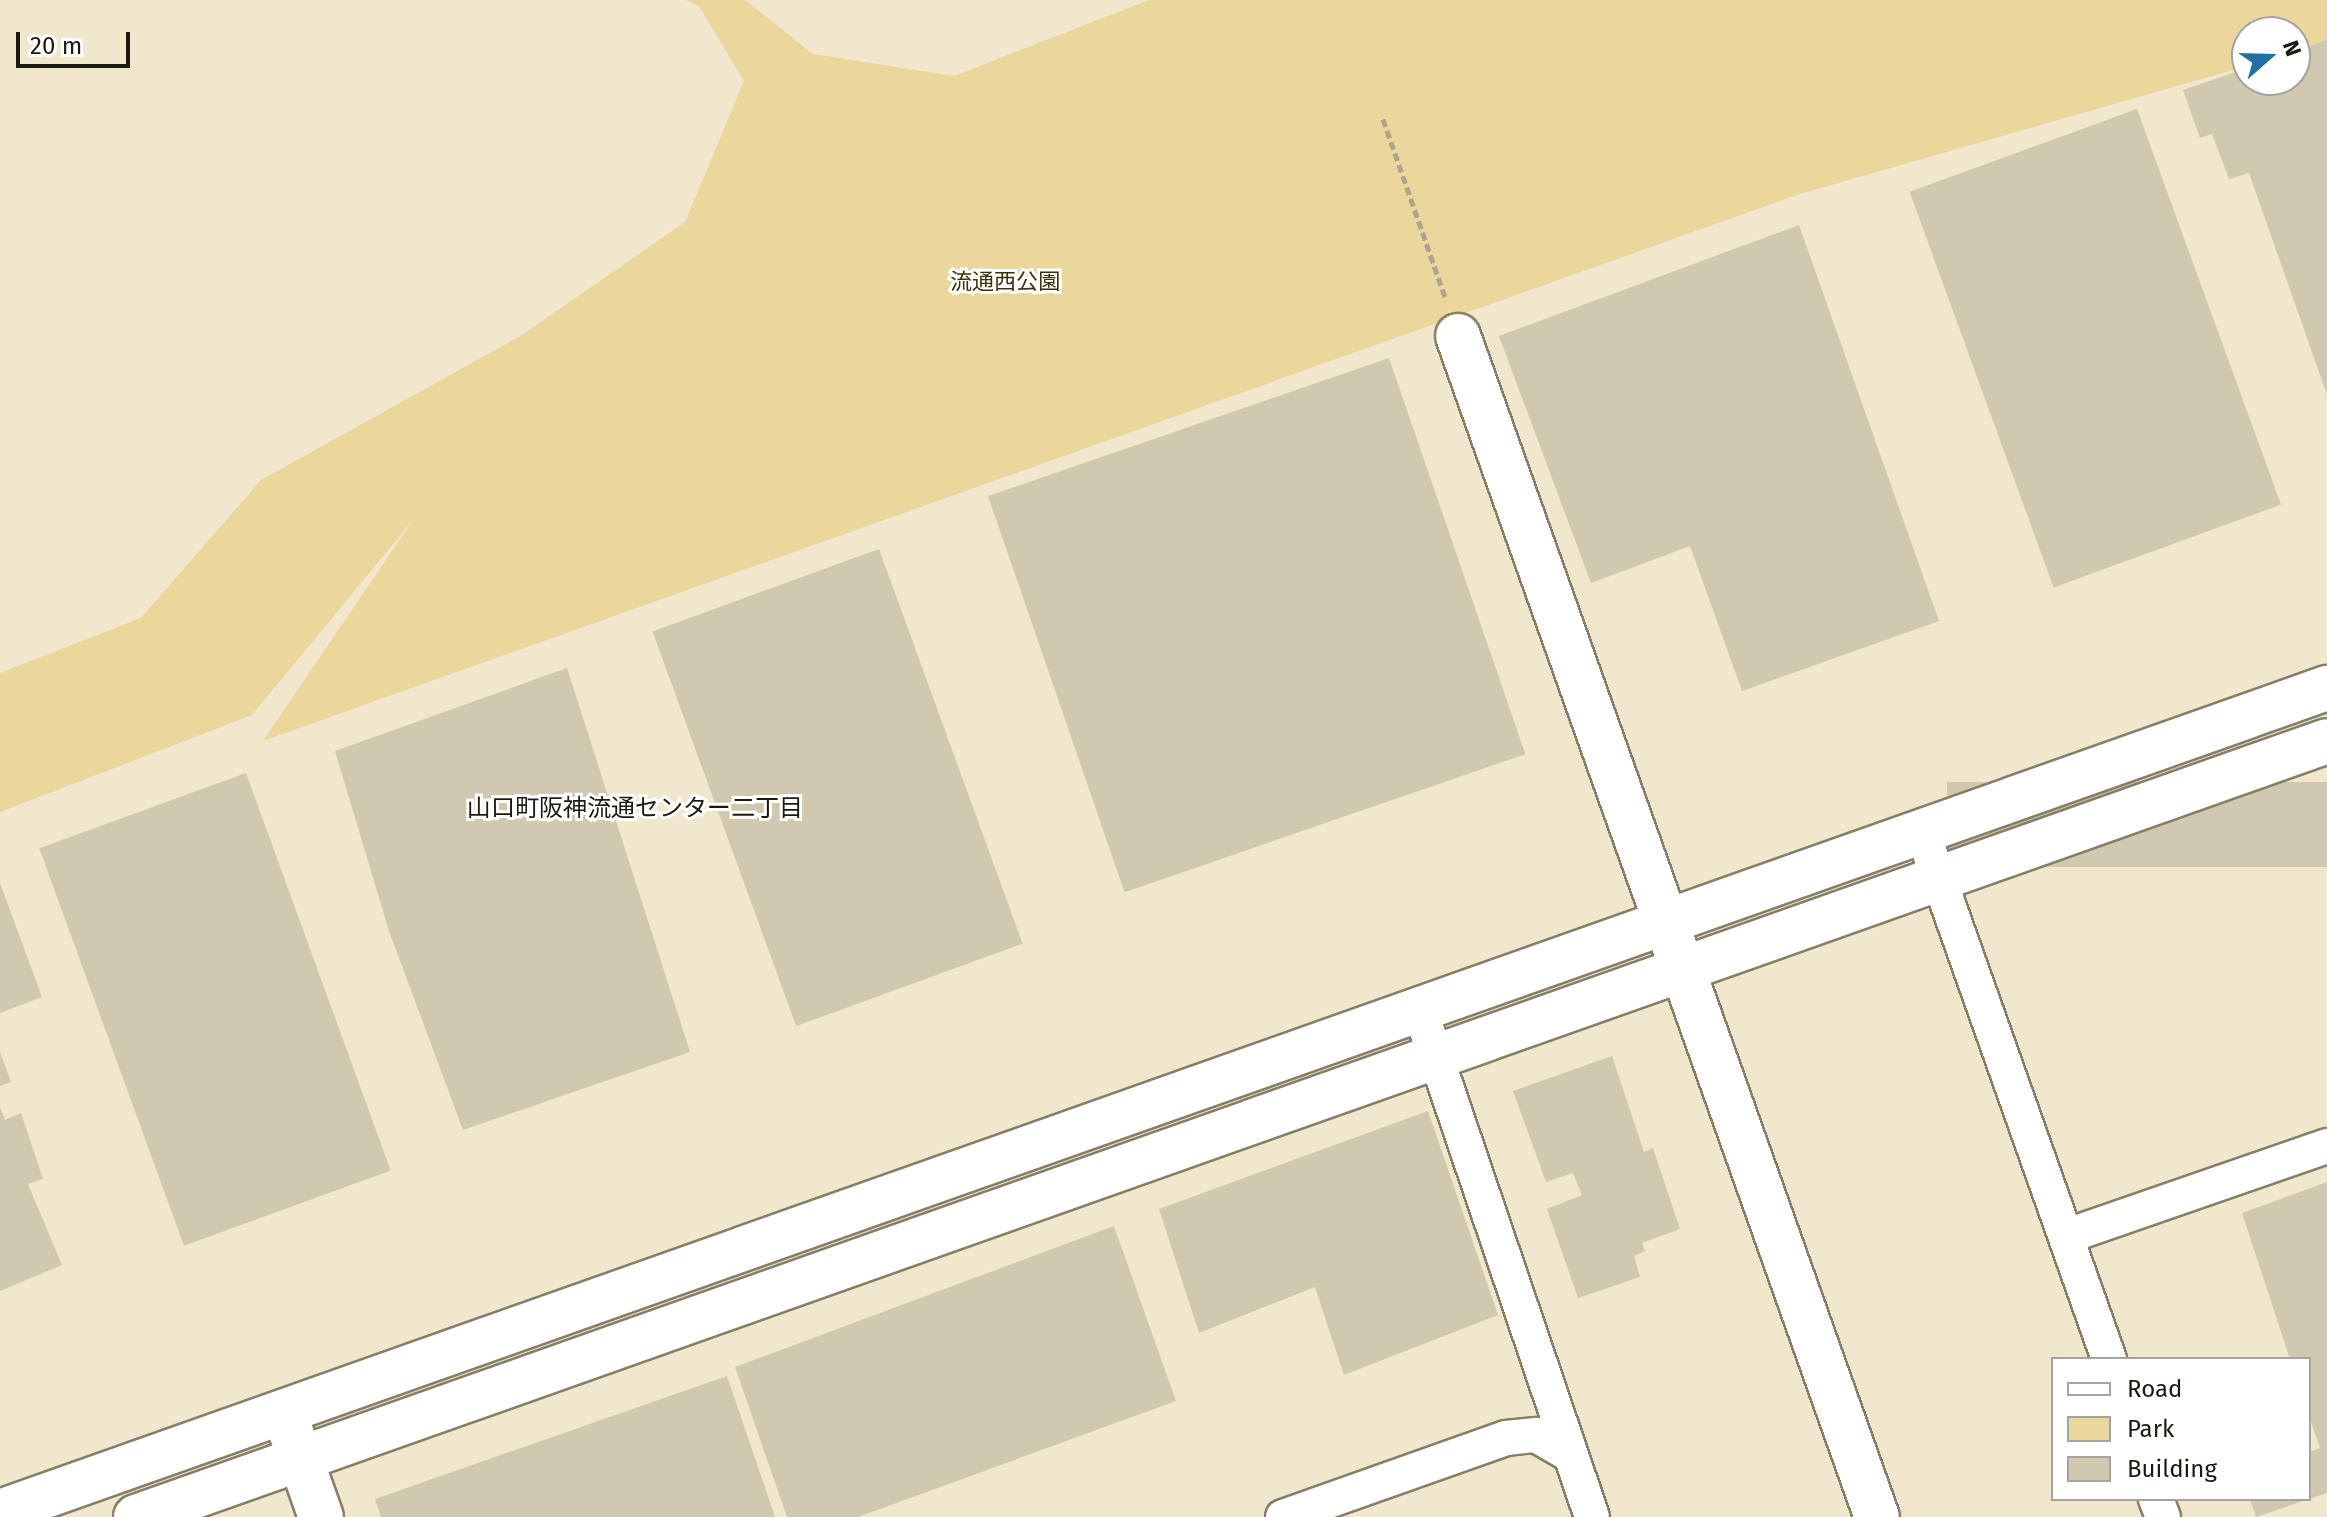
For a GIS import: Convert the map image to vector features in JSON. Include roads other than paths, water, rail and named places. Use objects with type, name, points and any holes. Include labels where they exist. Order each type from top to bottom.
[{"type":"street","points":[[1454,324],[1662,924],[1877,1517]]},
{"type":"street","points":[[0,1512],[2327,688]]},
{"type":"street","points":[[136,1517],[2327,741]]},
{"type":"street","points":[[1922,831],[2108,1357]]},
{"type":"street","points":[[1420,1010],[1592,1517]]},
{"type":"street","points":[[2067,1236],[2327,1146]]},
{"type":"street","points":[[284,1412],[321,1517]]},
{"type":"street","points":[[1283,1517],[1506,1438],[1536,1435],[1570,1455]]},
{"type":"district","name":"山口町阪神流通センター二丁目","points":[[635,809]]},
{"type":"park label","name":"流通西公園","points":[[1005,282]]}]
